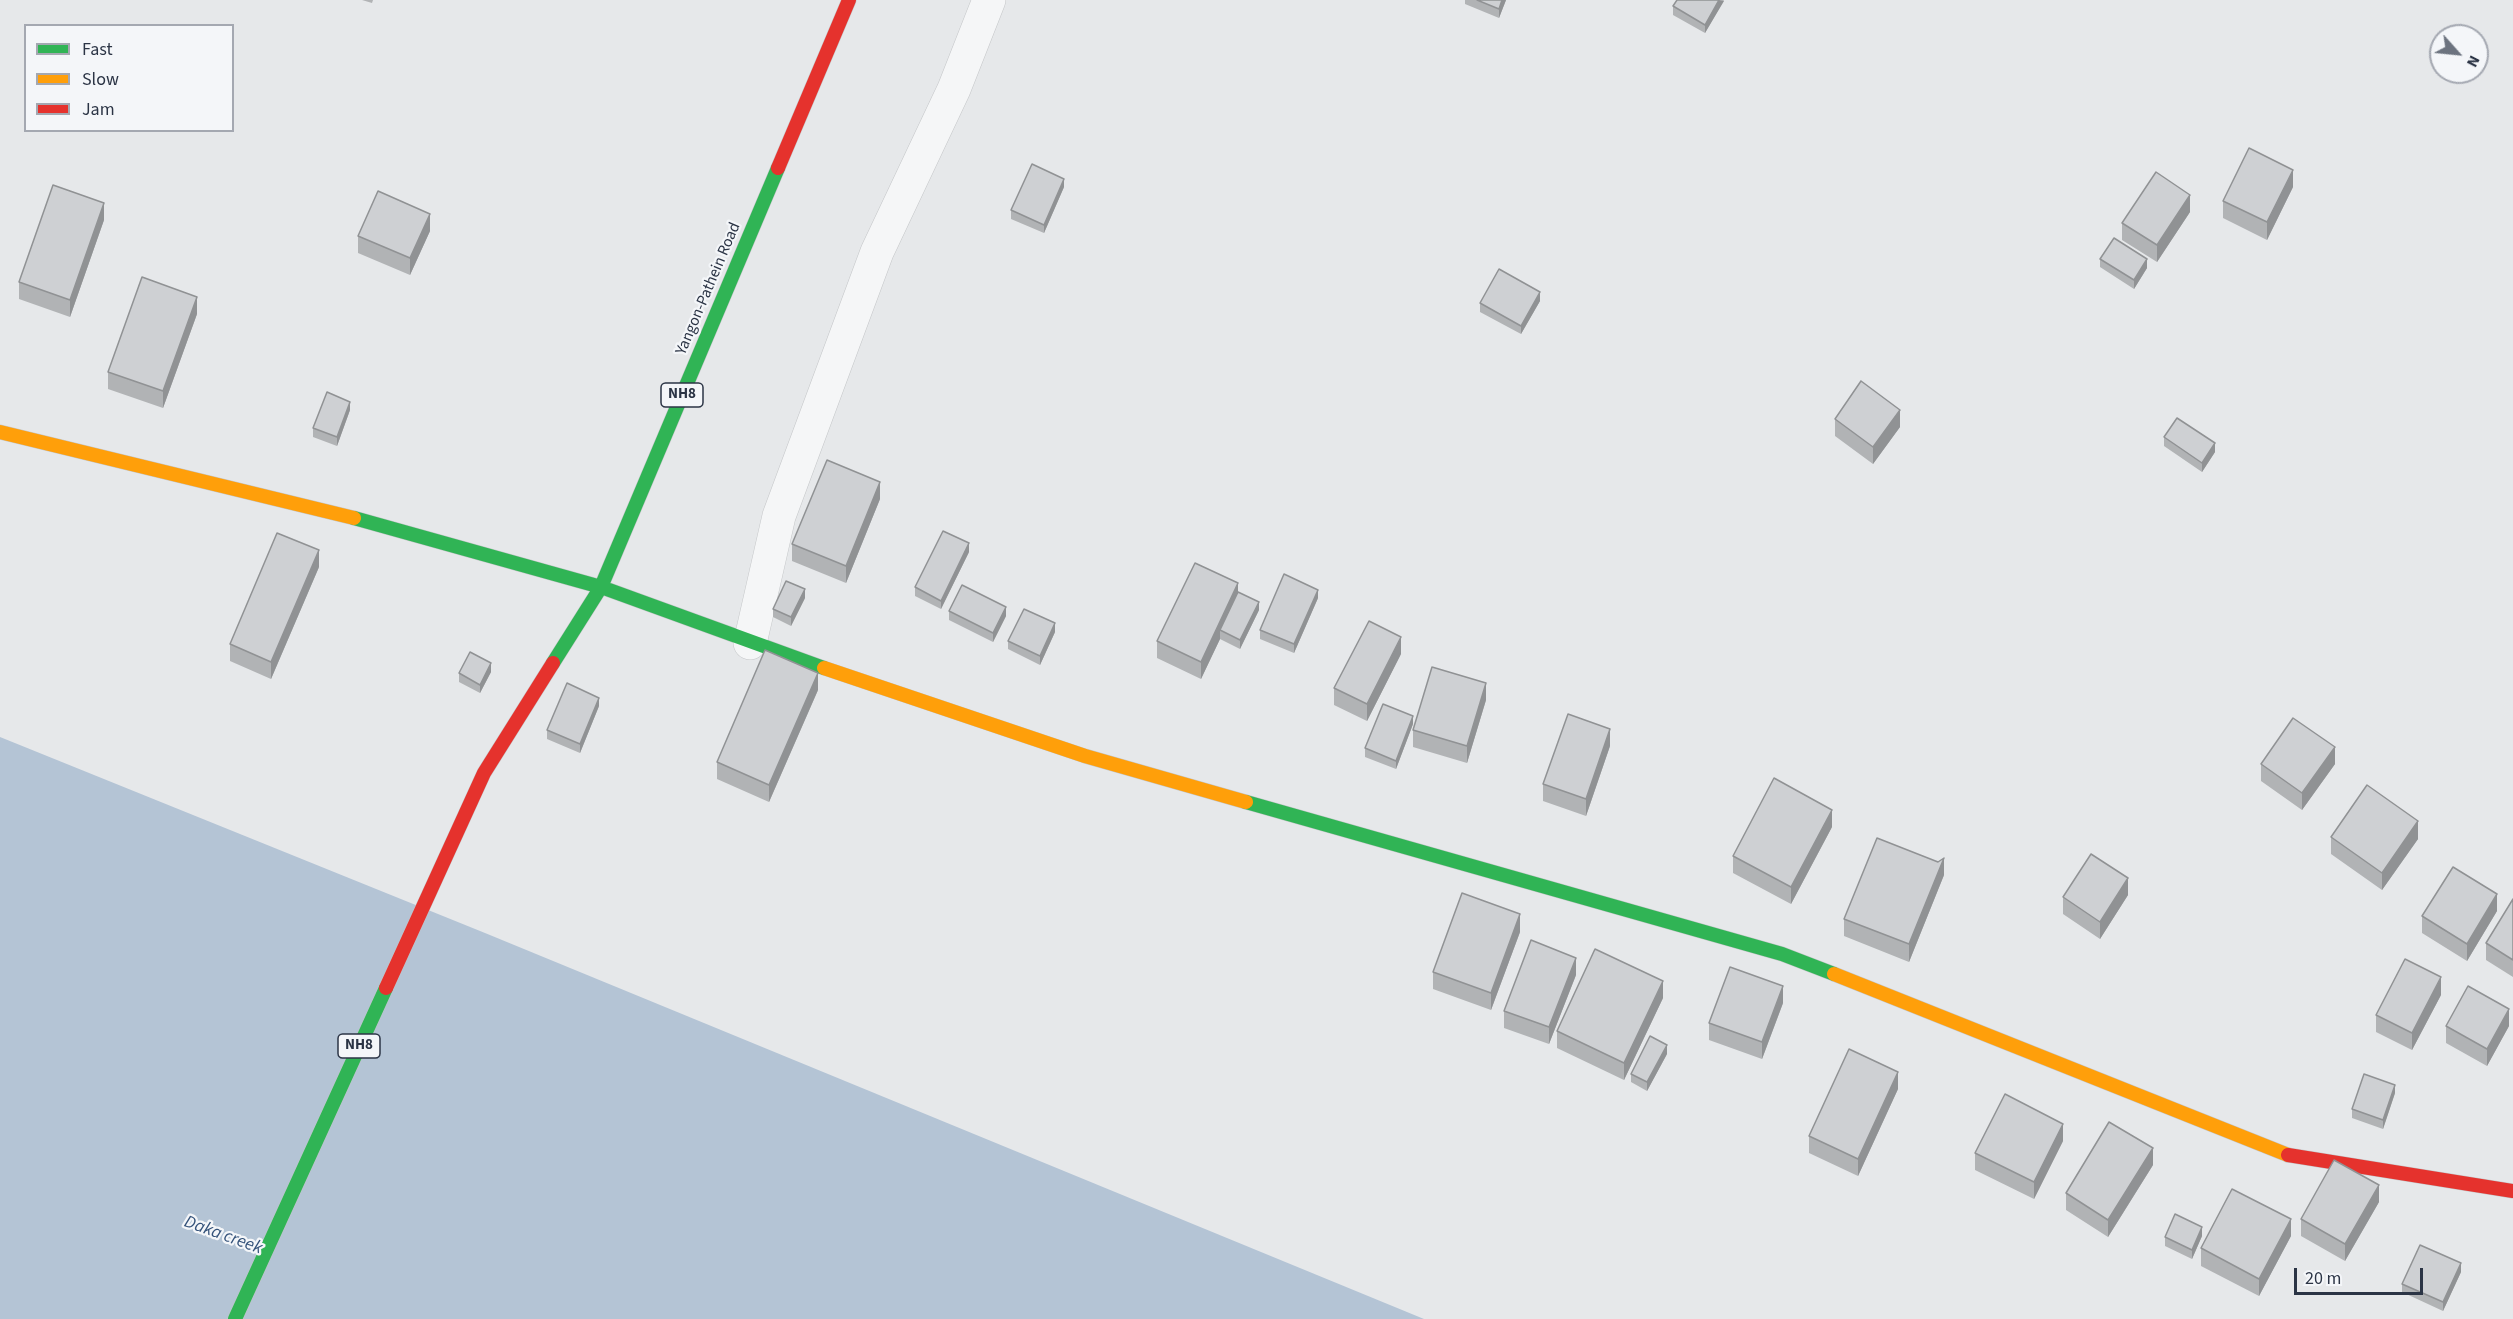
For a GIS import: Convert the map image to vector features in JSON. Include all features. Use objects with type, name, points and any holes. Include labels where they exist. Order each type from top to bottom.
[{"type":"main road","name":"Yangon-Pathein Road","points":[[234,1319],[484,773],[601,587],[849,0]]},
{"type":"main road","points":[[0,432],[389,526],[601,587],[750,643],[1085,756],[1782,954],[2289,1155],[2513,1191]]},
{"type":"street","points":[[750,643],[779,516],[864,285],[877,252],[954,88],[988,0]]},
{"type":"water","name":"Daka creek","points":[[0,737],[485,933],[1424,1319],[0,1319]]},
{"type":"building","points":[[1477,0],[1502,0],[1499,9]]},
{"type":"building","points":[[1677,0],[1719,0],[1705,25],[1673,6]]},
{"type":"building","points":[[2249,148],[2293,170],[2267,222],[2223,201]]},
{"type":"building","points":[[1032,164],[1064,179],[1044,225],[1011,210]]},
{"type":"building","points":[[2156,172],[2190,195],[2157,245],[2122,223]]},
{"type":"building","points":[[53,185],[104,203],[70,300],[19,282]]},
{"type":"building","points":[[378,191],[430,214],[410,258],[358,236]]},
{"type":"building","points":[[2114,238],[2147,259],[2134,280],[2100,259]]},
{"type":"building","points":[[1499,269],[1540,292],[1521,326],[1480,303]]},
{"type":"building","points":[[142,277],[197,297],[163,391],[108,372]]},
{"type":"building","points":[[1861,381],[1900,410],[1873,447],[1835,419]]},
{"type":"building","points":[[327,392],[350,402],[337,437],[313,428]]},
{"type":"building","points":[[2177,418],[2215,443],[2202,463],[2164,437]]},
{"type":"building","points":[[827,460],[880,482],[846,566],[792,544]]},
{"type":"building","points":[[943,531],[969,543],[941,601],[915,587]]},
{"type":"building","points":[[277,533],[319,550],[271,662],[230,644]]},
{"type":"building","points":[[1195,563],[1238,583],[1201,662],[1157,641]]},
{"type":"building","points":[[1284,574],[1318,590],[1294,644],[1260,630]]},
{"type":"building","points":[[786,581],[805,589],[791,617],[773,609]]},
{"type":"building","points":[[962,585],[1006,607],[993,633],[949,611]]},
{"type":"building","points":[[1238,592],[1259,602],[1240,640],[1220,630]]},
{"type":"building","points":[[1024,609],[1055,623],[1040,656],[1008,641]]},
{"type":"building","points":[[1369,621],[1401,637],[1367,704],[1334,688]]},
{"type":"building","points":[[765,650],[818,673],[769,785],[717,762]]},
{"type":"building","points":[[470,652],[491,663],[480,685],[459,673]]},
{"type":"building","points":[[1432,667],[1486,683],[1467,746],[1413,730]]},
{"type":"building","points":[[567,683],[599,698],[580,744],[547,730]]},
{"type":"building","points":[[1383,704],[1413,716],[1396,761],[1365,748]]},
{"type":"building","points":[[1568,714],[1610,729],[1586,799],[1543,784]]},
{"type":"building","points":[[2293,718],[2335,747],[2302,793],[2261,764]]},
{"type":"building","points":[[1774,778],[1832,810],[1791,887],[1733,856]]},
{"type":"building","points":[[2367,785],[2418,821],[2382,873],[2331,837]]},
{"type":"building","points":[[1877,838],[1938,862],[1944,858],[1909,944],[1844,919]]},
{"type":"building","points":[[2091,854],[2128,878],[2100,922],[2063,897]]},
{"type":"building","points":[[2453,867],[2497,894],[2467,944],[2422,916]]},
{"type":"building","points":[[1462,893],[1520,914],[1491,993],[1433,972]]},
{"type":"building","points":[[2513,899],[2513,960],[2486,943]]},
{"type":"building","points":[[1531,940],[1576,958],[1549,1027],[1504,1011]]},
{"type":"building","points":[[1595,949],[1663,981],[1624,1063],[1557,1031]]},
{"type":"building","points":[[2405,959],[2441,977],[2412,1033],[2376,1015]]},
{"type":"building","points":[[1730,967],[1783,986],[1762,1042],[1709,1023]]},
{"type":"building","points":[[2468,986],[2509,1009],[2487,1049],[2446,1026]]},
{"type":"building","points":[[1650,1036],[1667,1045],[1647,1082],[1631,1074]]},
{"type":"building","points":[[1849,1049],[1898,1072],[1858,1159],[1809,1136]]},
{"type":"building","points":[[2364,1074],[2395,1085],[2383,1120],[2352,1109]]},
{"type":"building","points":[[2005,1094],[2063,1124],[2034,1182],[1975,1153]]},
{"type":"building","points":[[2109,1122],[2153,1148],[2108,1220],[2066,1193]]},
{"type":"building","points":[[2334,1160],[2379,1185],[2345,1244],[2301,1219]]},
{"type":"building","points":[[2232,1189],[2291,1219],[2259,1279],[2201,1248]]},
{"type":"building","points":[[2175,1214],[2202,1227],[2192,1250],[2165,1237]]},
{"type":"building","points":[[2420,1245],[2461,1263],[2443,1302],[2402,1284]]},
{"type":"traffic: fast","points":[[553,663],[601,587],[778,168]]},
{"type":"traffic: fast","points":[[354,518],[601,587],[824,668]]},
{"type":"traffic: fast","points":[[1246,802],[1782,954],[1834,974]]},
{"type":"traffic: fast","points":[[235,1319],[386,988]]},
{"type":"traffic: slow","points":[[0,432],[354,518]]},
{"type":"traffic: slow","points":[[824,668],[1085,756],[1246,802]]},
{"type":"traffic: slow","points":[[1834,974],[2288,1155]]},
{"type":"traffic: jam","points":[[778,168],[849,0]]},
{"type":"traffic: jam","points":[[386,988],[484,773],[553,663]]},
{"type":"traffic: jam","points":[[2288,1155],[2513,1191]]}]
